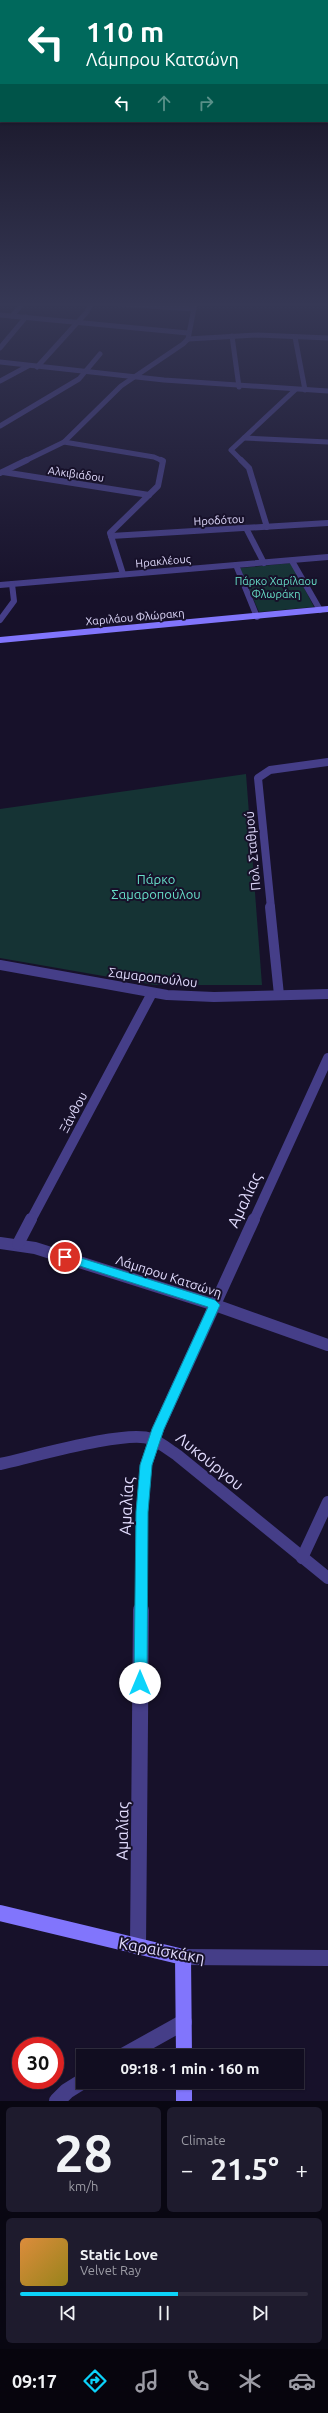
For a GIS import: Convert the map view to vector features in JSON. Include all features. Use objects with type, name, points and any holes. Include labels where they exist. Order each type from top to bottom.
[{"type":"main road","name":"Χαριλάου Φλώρακη","points":[[273,616],[328,609]]},
{"type":"main road","name":"Χαριλάου Φλώρακη","points":[[0,640],[257,617],[328,615]]},
{"type":"main road","name":"Καραϊσκάκη","points":[[0,1913],[183,1957]]},
{"type":"main road","points":[[183,1957],[184,2049]]},
{"type":"main road","points":[[184,2089],[184,2101]]},
{"type":"street","points":[[0,426],[40,401]]},
{"type":"street","points":[[1,472],[64,442],[80,428],[105,401]]},
{"type":"street","points":[[267,527],[249,468],[232,451],[233,446],[244,438],[283,401]]},
{"type":"street","points":[[244,438],[328,442]]},
{"type":"street","points":[[64,442],[159,458],[163,462],[160,482],[149,495],[110,532],[123,574]]},
{"type":"street","name":"Αλκιβιάδου","points":[[1,472],[149,495]]},
{"type":"street","name":"Ηροδότου","points":[[111,536],[328,523]]},
{"type":"street","points":[[246,528],[264,563]]},
{"type":"street","name":"Ηρακλέους","points":[[0,584],[328,557]]},
{"type":"street","points":[[292,561],[320,610]]},
{"type":"street","points":[[236,565],[257,617]]},
{"type":"street","points":[[0,620],[14,601],[12,584]]},
{"type":"street","name":"Πολ. Σταθμού","points":[[279,995],[258,778],[270,770],[328,762]]},
{"type":"street","name":"Σαμαροπούλου","points":[[1,966],[152,993],[214,997],[328,994]]},
{"type":"street","name":"Ξάνθου","points":[[18,1244],[152,993]]},
{"type":"street","name":"Αμαλίας","points":[[138,1947],[142,1512],[146,1465],[154,1440],[328,1058]]},
{"type":"street","name":"Λάμπρου Κατσώνη","points":[[0,1243],[18,1244],[215,1305],[328,1345]]},
{"type":"street","name":"Λυκούργου","points":[[0,1464],[121,1438],[137,1437],[154,1440],[177,1455],[328,1578]]},
{"type":"street","points":[[302,1558],[328,1502]]},
{"type":"street","name":"Καραϊσκάκη","points":[[183,1957],[230,1959],[328,1958]]},
{"type":"street","points":[[135,2049],[184,2022]]},
{"type":"street","points":[[57,2101],[67,2091],[76,2085]]},
{"type":"green space","name":"Πάρκο Χαρίλαου Φλωράκη","points":[[291,563],[314,607],[259,612],[240,568]]},
{"type":"green space","name":"Πάρκο Σαμαροπούλου","points":[[246,774],[262,985],[155,985],[0,958],[0,809]]},
{"type":"route","points":[[65,1257],[215,1305],[158,1429],[146,1465],[143,1484],[142,1512],[140,1683]]}]
